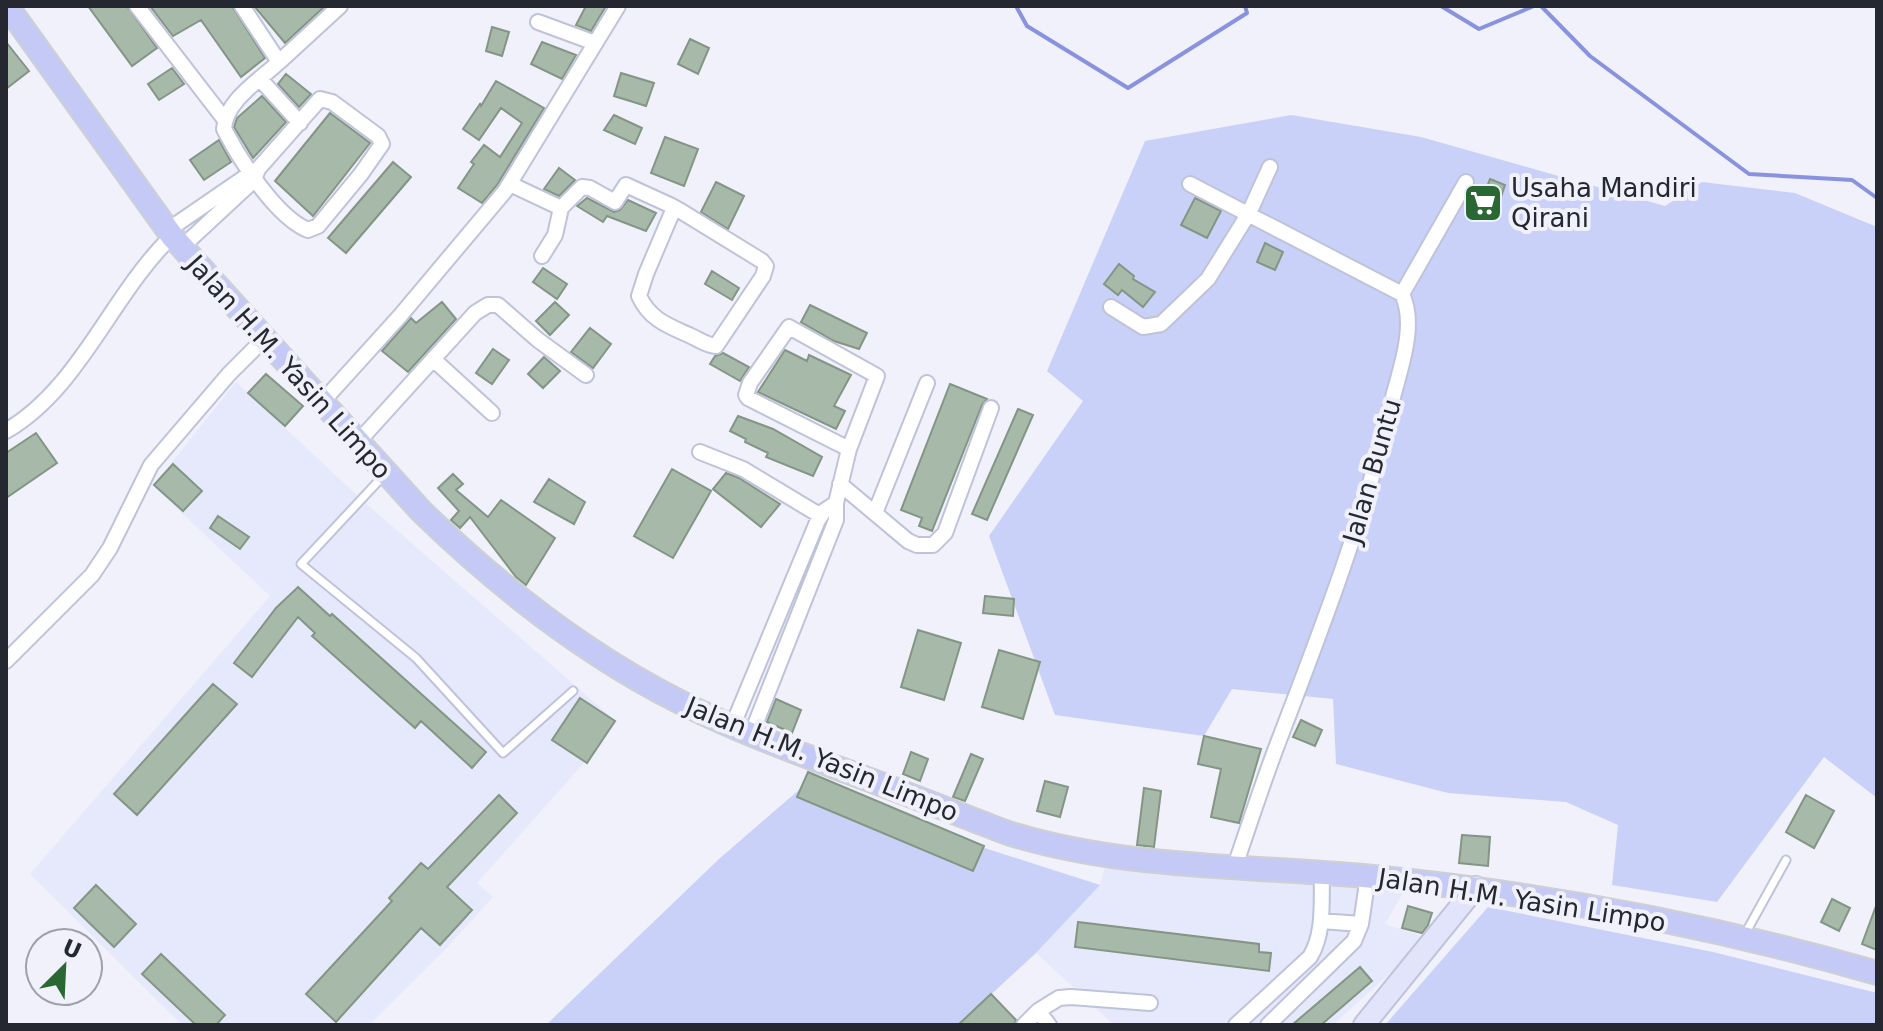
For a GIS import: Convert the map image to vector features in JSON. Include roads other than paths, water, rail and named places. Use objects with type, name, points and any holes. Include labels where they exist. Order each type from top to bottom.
[{"type":"main road","name":"Jalan H.M. Yasin Limpo","points":[[7,6],[174,238],[323,401],[385,474],[460,549],[552,623],[644,684],[741,731],[1043,844],[1153,861],[1476,887],[1743,936],[1877,973]]},
{"type":"street","points":[[137,6],[225,120]]},
{"type":"street","points":[[242,6],[279,62]]},
{"type":"street","points":[[6,431],[36,411],[54,391],[129,286],[174,238],[254,174],[316,103],[324,99],[378,136],[382,144],[361,174],[326,218],[311,230],[295,223],[254,174],[224,129],[231,107],[340,6]]},
{"type":"street","points":[[323,401],[484,218],[510,184],[618,6]]},
{"type":"street","points":[[538,22],[595,43]]},
{"type":"street","points":[[260,79],[300,123]]},
{"type":"street","points":[[1111,307],[1143,327],[1161,324],[1208,279],[1249,213],[1270,167]]},
{"type":"street","points":[[174,238],[254,174]]},
{"type":"street","points":[[1190,184],[1402,294],[1466,182]]},
{"type":"street","points":[[510,184],[561,208]]},
{"type":"street","points":[[542,256],[555,235],[561,208],[582,187],[590,188],[615,202],[626,185],[674,208],[766,266],[763,276],[716,346],[707,345],[660,322],[639,296],[674,208]]},
{"type":"street","name":"Jalan Buntu","points":[[1234,869],[1347,561],[1377,467],[1407,329],[1407,303],[1402,294]]},
{"type":"street","points":[[358,442],[475,313],[492,304],[498,305],[538,340],[586,375]]},
{"type":"street","points":[[741,731],[836,520],[836,503],[849,449],[877,376],[789,327],[750,383],[746,395],[849,449]]},
{"type":"street","points":[[8,655],[92,575],[110,548],[151,465],[219,385],[264,339]]},
{"type":"street","points":[[433,359],[492,413]]},
{"type":"street","points":[[875,513],[927,383]]},
{"type":"street","points":[[840,484],[908,541],[917,545],[933,545],[941,539],[991,408]]},
{"type":"street","points":[[700,452],[743,469],[821,516]]},
{"type":"street","points":[[741,731],[821,516],[836,503]]},
{"type":"street","points":[[1236,1025],[1310,957],[1319,936],[1322,873]]},
{"type":"street","points":[[1268,1025],[1349,949],[1361,924],[1368,876]]},
{"type":"street","points":[[1364,1025],[1476,887]]},
{"type":"street","points":[[1321,921],[1361,924]]},
{"type":"street","points":[[1024,1025],[1038,1011],[1059,998],[1150,1003]]},
{"type":"street","points":[[1038,1011],[1049,1025]]},
{"type":"lane","points":[[385,474],[301,564],[416,658],[503,753],[573,691]]},
{"type":"lane","points":[[1743,936],[1786,860]]},
{"type":"waterway","points":[[1016,6],[1027,26],[1128,88],[1247,13],[1245,6]]},
{"type":"waterway","points":[[1441,6],[1479,29],[1534,6]]},
{"type":"waterway","points":[[1541,6],[1590,56],[1749,174],[1852,180],[1877,198]]},
{"type":"place","name":"Usaha Mandiri Qirani","points":[[1483,203]]}]
